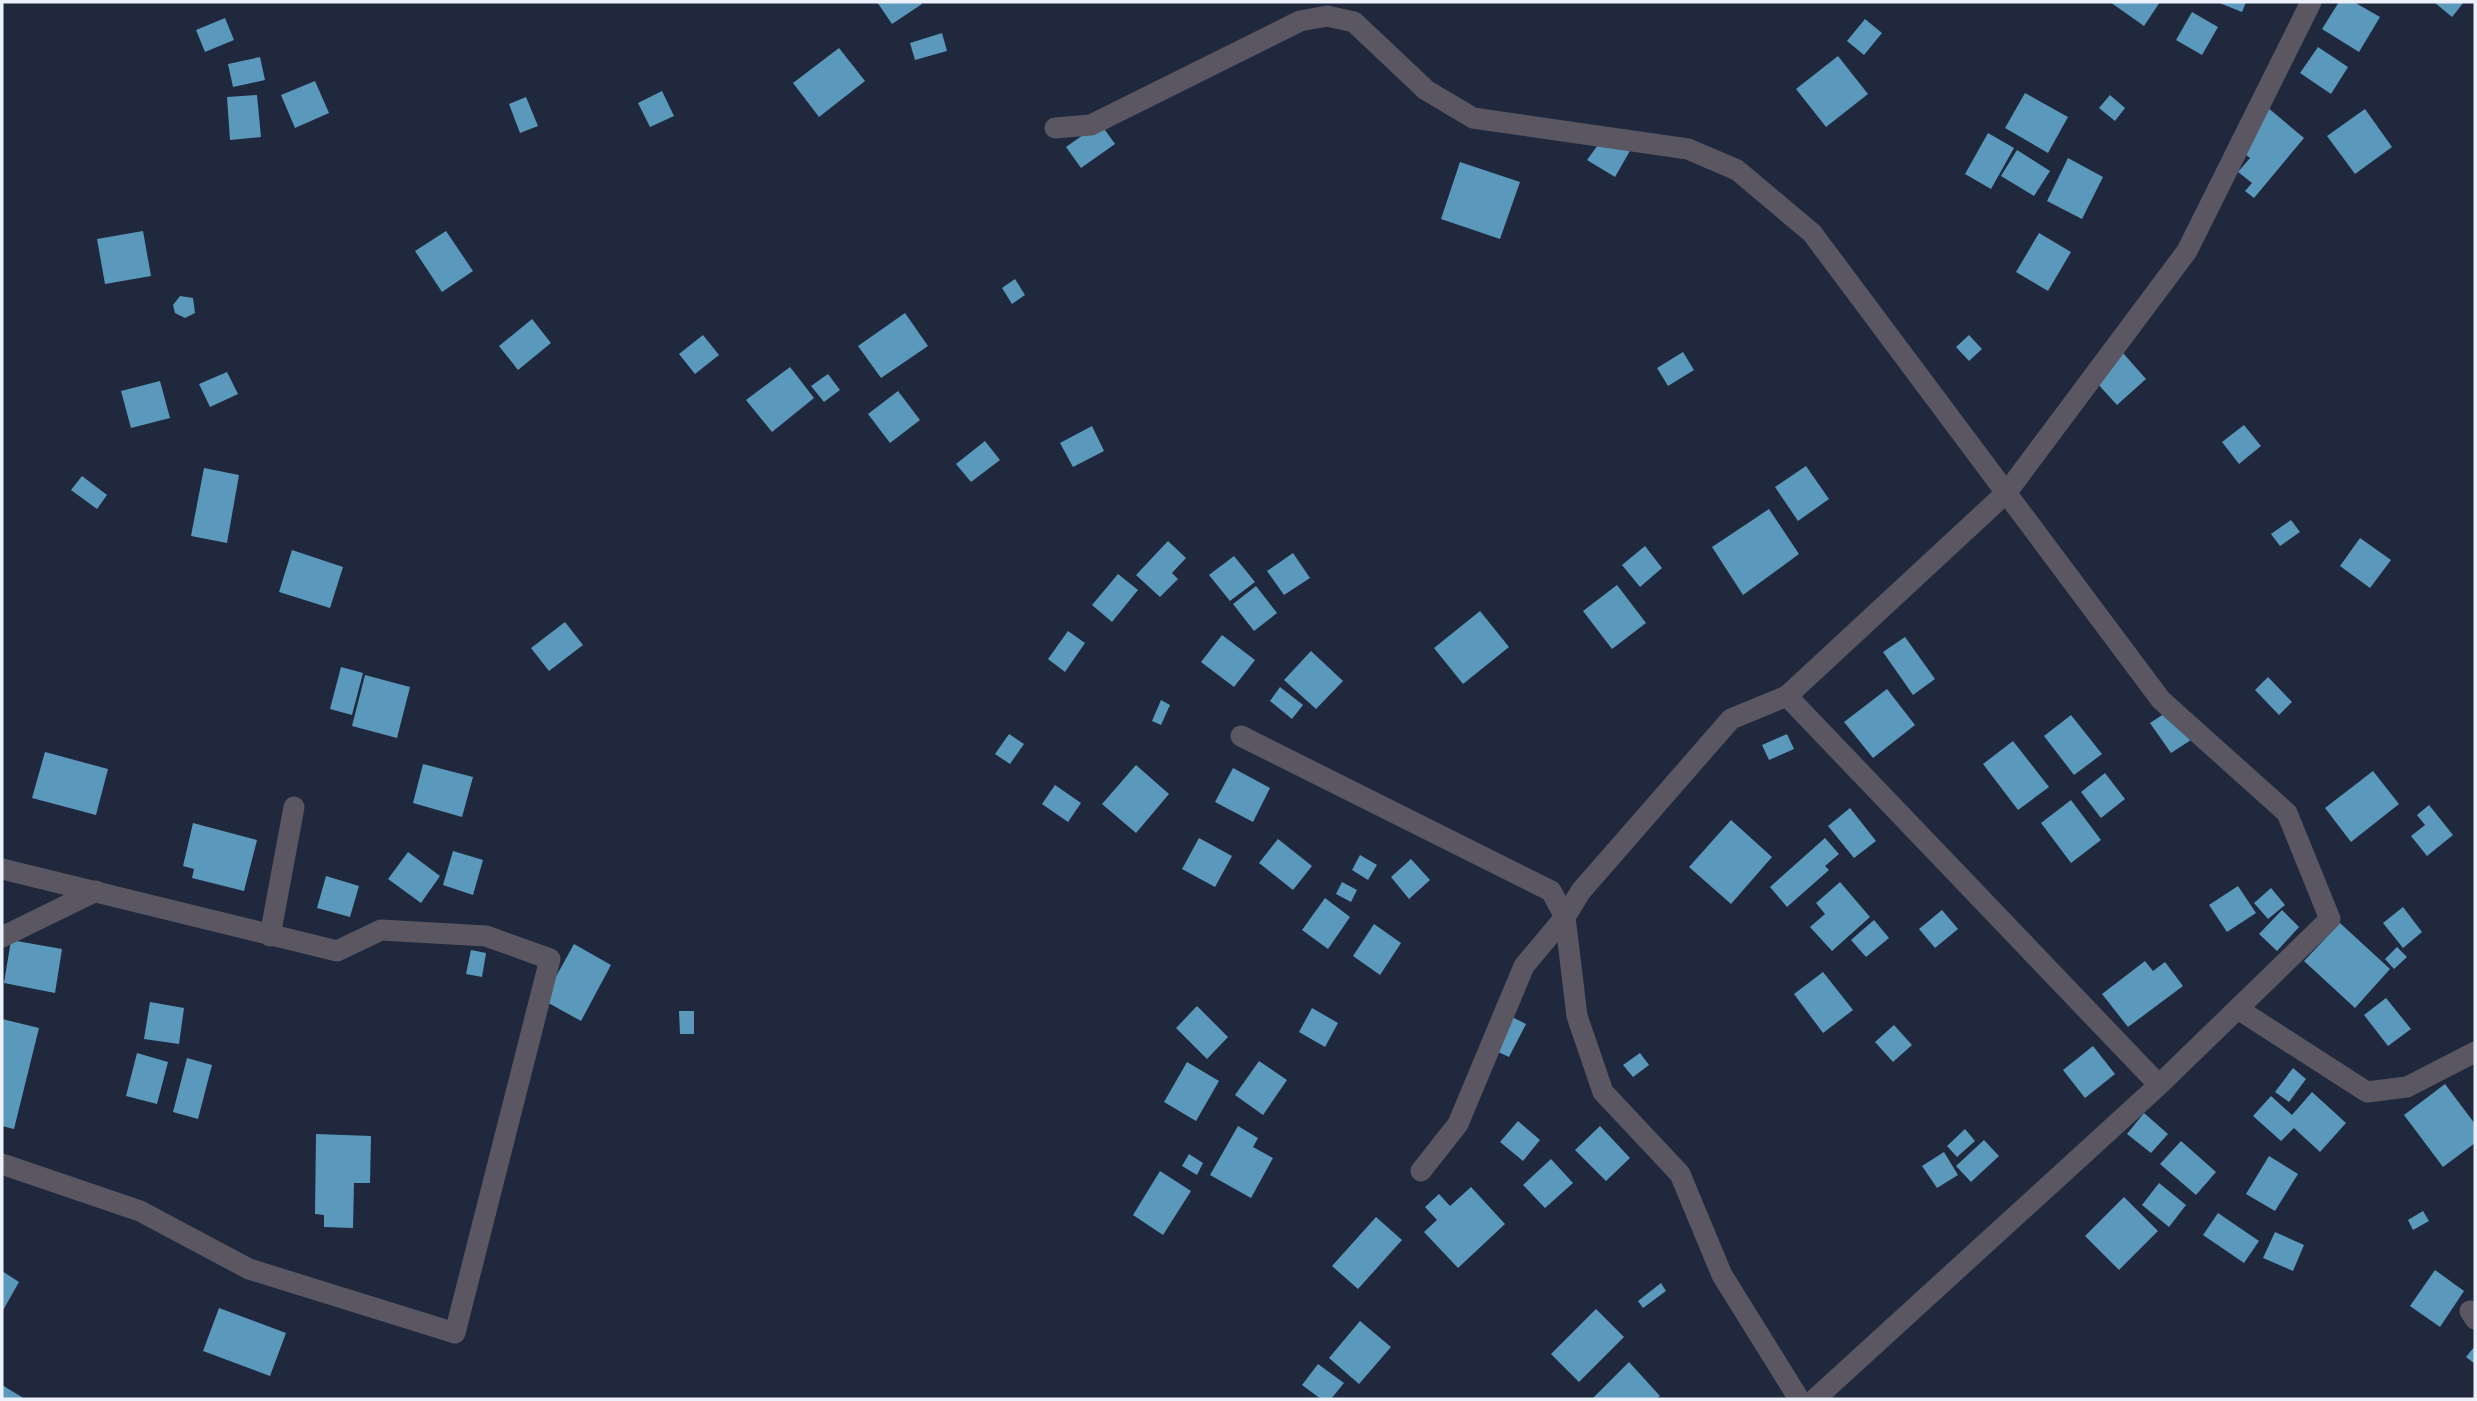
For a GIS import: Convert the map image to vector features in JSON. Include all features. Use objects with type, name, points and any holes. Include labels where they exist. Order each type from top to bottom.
[{"type":"street","points":[[1421,1171],[1458,1124],[1524,966],[1565,917],[1581,891],[1731,719],[1787,696],[2007,492],[2186,251],[2311,2]]},
{"type":"street","points":[[1055,128],[1091,125],[1300,22],[1327,16],[1354,22],[1426,90],[1473,118],[1688,149],[1737,170],[1812,233],[2161,700],[2287,813],[2330,919],[2159,1085],[1815,1399]]},
{"type":"street","points":[[1787,696],[2159,1085]]},
{"type":"street","points":[[1241,736],[1551,891],[1565,917],[1577,1016],[1603,1092],[1680,1174],[1722,1275],[1799,1399]]},
{"type":"street","points":[[270,936],[294,807]]},
{"type":"street","points":[[2,869],[337,951],[381,930],[486,936],[550,959],[455,1333],[249,1269],[140,1211],[2,1164]]},
{"type":"street","points":[[2,937],[96,891]]},
{"type":"street","points":[[2238,1009],[2367,1091],[2407,1087],[2475,1052]]},
{"type":"building","points":[[877,2],[920,2],[922,4],[892,24]]},
{"type":"building","points":[[2110,2],[2160,2],[2144,26]]},
{"type":"building","points":[[2217,2],[2246,2],[2242,12]]},
{"type":"building","points":[[2339,2],[2354,2],[2380,17],[2359,52],[2322,29]]},
{"type":"building","points":[[2434,2],[2464,2],[2452,17]]},
{"type":"building","points":[[2192,12],[2218,27],[2202,55],[2176,40]]},
{"type":"building","points":[[225,18],[234,40],[205,52],[196,30]]},
{"type":"building","points":[[1865,19],[1882,33],[1864,55],[1847,41]]},
{"type":"building","points":[[942,33],[947,51],[915,60],[910,43]]},
{"type":"building","points":[[2318,47],[2348,67],[2331,94],[2300,73]]},
{"type":"building","points":[[839,48],[865,81],[819,117],[793,83]]},
{"type":"building","points":[[1838,56],[1868,94],[1826,127],[1796,89]]},
{"type":"building","points":[[260,57],[265,80],[233,87],[228,64]]},
{"type":"building","points":[[315,81],[329,113],[295,128],[281,95]]},
{"type":"building","points":[[662,91],[674,116],[650,127],[638,103]]},
{"type":"building","points":[[2025,93],[2068,117],[2048,153],[2005,128]]},
{"type":"building","points":[[257,95],[261,137],[230,140],[227,97]]},
{"type":"building","points":[[2110,95],[2125,108],[2115,121],[2099,108]]},
{"type":"building","points":[[526,97],[538,126],[520,133],[509,104]]},
{"type":"building","points":[[2267,107],[2304,138],[2254,198],[2245,191],[2252,183],[2238,172],[2250,158],[2235,146]]},
{"type":"building","points":[[2365,109],[2392,147],[2355,174],[2327,136]]},
{"type":"building","points":[[1100,123],[1115,144],[1081,168],[1066,147]]},
{"type":"building","points":[[1988,133],[2014,148],[1991,189],[1965,174]]},
{"type":"building","points":[[1603,138],[1631,149],[1615,177],[1587,160]]},
{"type":"building","points":[[2017,150],[2050,171],[2034,196],[2001,176]]},
{"type":"building","points":[[2068,158],[2103,177],[2082,219],[2047,201]]},
{"type":"building","points":[[1460,162],[1520,182],[1500,239],[1441,219]]},
{"type":"building","points":[[143,231],[151,276],[105,284],[97,239]]},
{"type":"building","points":[[446,231],[473,271],[442,292],[415,251]]},
{"type":"building","points":[[2039,233],[2071,252],[2048,291],[2016,272]]},
{"type":"building","points":[[1015,279],[1025,295],[1012,304],[1002,288]]},
{"type":"building","points":[[180,296],[193,298],[195,313],[185,318],[175,313],[173,305]]},
{"type":"building","points":[[905,313],[928,346],[881,378],[858,346]]},
{"type":"building","points":[[532,319],[551,343],[518,370],[499,346]]},
{"type":"building","points":[[703,335],[719,355],[695,374],[679,354]]},
{"type":"building","points":[[1969,335],[1982,349],[1969,361],[1956,347]]},
{"type":"building","points":[[2115,344],[2146,379],[2117,405],[2085,370]]},
{"type":"building","points":[[1683,352],[1694,370],[1668,386],[1657,368]]},
{"type":"building","points":[[790,367],[814,398],[772,432],[746,400]]},
{"type":"building","points":[[227,372],[238,394],[210,407],[199,384]]},
{"type":"building","points":[[828,374],[840,390],[824,402],[811,386]]},
{"type":"building","points":[[160,381],[170,418],[131,428],[121,391]]},
{"type":"building","points":[[898,391],[920,420],[890,443],[868,414]]},
{"type":"building","points":[[2244,425],[2261,446],[2239,464],[2222,442]]},
{"type":"building","points":[[1092,426],[1104,451],[1073,467],[1060,443]]},
{"type":"building","points":[[985,441],[1000,460],[971,482],[956,464]]},
{"type":"building","points":[[1806,466],[1829,499],[1798,521],[1775,487]]},
{"type":"building","points":[[204,468],[239,475],[227,543],[191,536]]},
{"type":"building","points":[[82,476],[107,495],[97,509],[71,490]]},
{"type":"building","points":[[1769,509],[1799,554],[1743,595],[1712,547]]},
{"type":"building","points":[[2291,520],[2300,532],[2280,546],[2271,534]]},
{"type":"building","points":[[2360,538],[2391,560],[2370,588],[2340,566]]},
{"type":"building","points":[[1168,541],[1186,558],[1172,573],[1178,579],[1160,597],[1136,575]]},
{"type":"building","points":[[1645,546],[1662,568],[1640,587],[1622,565]]},
{"type":"building","points":[[292,550],[343,567],[330,608],[279,592]]},
{"type":"building","points":[[1293,553],[1310,578],[1284,595],[1267,571]]},
{"type":"building","points":[[1234,556],[1255,582],[1230,601],[1209,575]]},
{"type":"building","points":[[1118,574],[1138,590],[1112,622],[1092,605]]},
{"type":"building","points":[[1617,585],[1646,623],[1612,649],[1583,611]]},
{"type":"building","points":[[1256,586],[1277,613],[1254,631],[1233,604]]},
{"type":"building","points":[[1480,611],[1509,647],[1463,684],[1434,648]]},
{"type":"building","points":[[565,622],[583,645],[549,671],[531,648]]},
{"type":"building","points":[[1068,631],[1085,643],[1065,672],[1048,659]]},
{"type":"building","points":[[1222,635],[1255,660],[1234,687],[1201,662]]},
{"type":"building","points":[[1905,637],[1935,679],[1913,695],[1883,652]]},
{"type":"building","points":[[1311,651],[1343,681],[1316,709],[1284,680]]},
{"type":"building","points":[[341,667],[363,673],[352,715],[330,709]]},
{"type":"building","points":[[365,675],[410,687],[397,738],[352,726]]},
{"type":"building","points":[[2268,677],[2292,702],[2279,715],[2255,690]]},
{"type":"building","points":[[1280,687],[1303,705],[1292,719],[1270,701]]},
{"type":"building","points":[[1887,689],[1915,725],[1873,758],[1844,722]]},
{"type":"building","points":[[1161,700],[1170,705],[1161,725],[1152,721]]},
{"type":"building","points":[[2173,708],[2194,738],[2171,753],[2150,723]]},
{"type":"building","points":[[2071,715],[2102,754],[2074,775],[2044,736]]},
{"type":"building","points":[[1009,734],[1024,744],[1010,764],[995,754]]},
{"type":"building","points":[[1787,734],[1794,749],[1769,760],[1762,745]]},
{"type":"building","points":[[2013,741],[2049,787],[2018,810],[1983,764]]},
{"type":"building","points":[[45,752],[108,769],[96,815],[32,798]]},
{"type":"building","points":[[423,764],[473,777],[462,817],[413,803]]},
{"type":"building","points":[[1136,765],[1169,794],[1136,833],[1102,804]]},
{"type":"building","points":[[1233,768],[1270,788],[1253,822],[1215,802]]},
{"type":"building","points":[[2373,771],[2399,804],[2351,842],[2325,808]]},
{"type":"building","points":[[2105,773],[2125,799],[2101,818],[2081,792]]},
{"type":"building","points":[[1055,785],[1081,803],[1068,822],[1042,804]]},
{"type":"building","points":[[2071,800],[2101,840],[2071,863],[2041,823]]},
{"type":"building","points":[[2429,805],[2453,835],[2427,856],[2411,836],[2425,825],[2417,815]]},
{"type":"building","points":[[1850,808],[1876,841],[1854,858],[1828,826]]},
{"type":"building","points":[[1731,820],[1772,857],[1731,904],[1689,867]]},
{"type":"building","points":[[193,823],[257,840],[244,891],[192,878],[194,869],[183,866]]},
{"type":"building","points":[[1199,838],[1232,856],[1215,887],[1182,869]]},
{"type":"building","points":[[1825,838],[1839,854],[1825,866],[1829,870],[1787,907],[1770,887]]},
{"type":"building","points":[[1278,839],[1312,866],[1293,890],[1259,863]]},
{"type":"building","points":[[453,851],[483,860],[473,895],[443,885]]},
{"type":"building","points":[[408,852],[440,876],[421,903],[388,879]]},
{"type":"building","points":[[1360,855],[1377,865],[1368,880],[1352,870]]},
{"type":"building","points":[[1411,859],[1430,880],[1409,899],[1391,877]]},
{"type":"building","points":[[326,876],[359,886],[350,917],[317,908]]},
{"type":"building","points":[[1342,882],[1357,890],[1351,902],[1336,894]]},
{"type":"building","points":[[1840,882],[1870,917],[1832,951],[1810,927],[1825,914],[1816,903]]},
{"type":"building","points":[[2238,886],[2256,913],[2227,932],[2209,905]]},
{"type":"building","points":[[2271,888],[2285,905],[2268,919],[2254,903]]},
{"type":"building","points":[[1325,898],[1350,917],[1328,949],[1302,930]]},
{"type":"building","points":[[2403,907],[2422,932],[2403,948],[2383,923]]},
{"type":"building","points":[[1942,910],[1958,929],[1935,948],[1919,929]]},
{"type":"building","points":[[2282,910],[2299,927],[2277,951],[2259,934]]},
{"type":"building","points":[[1874,920],[1889,938],[1866,957],[1851,940]]},
{"type":"building","points":[[2340,923],[2390,969],[2355,1008],[2304,961]]},
{"type":"building","points":[[1374,924],[1401,943],[1380,975],[1353,956]]},
{"type":"building","points":[[11,940],[62,949],[55,993],[4,983]]},
{"type":"building","points":[[574,944],[611,965],[581,1021],[543,1000]]},
{"type":"building","points":[[2397,947],[2407,957],[2394,969],[2385,959]]},
{"type":"building","points":[[471,950],[486,953],[482,977],[466,974]]},
{"type":"building","points":[[2145,961],[2153,971],[2165,962],[2183,986],[2128,1027],[2102,994]]},
{"type":"building","points":[[1823,972],[1853,1010],[1823,1033],[1794,994]]},
{"type":"building","points":[[2386,998],[2411,1029],[2388,1046],[2364,1015]]},
{"type":"building","points":[[150,1002],[184,1008],[179,1044],[144,1039]]},
{"type":"building","points":[[1197,1006],[1228,1037],[1207,1059],[1176,1028]]},
{"type":"building","points":[[1312,1008],[1338,1023],[1325,1047],[1299,1032]]},
{"type":"building","points":[[679,1011],[694,1011],[694,1034],[680,1034]]},
{"type":"building","points":[[1500,1011],[1526,1024],[1509,1057],[1483,1045]]},
{"type":"building","points":[[2,1019],[39,1028],[14,1129],[2,1126]]},
{"type":"building","points":[[1894,1025],[1912,1045],[1893,1062],[1875,1042]]},
{"type":"building","points":[[2093,1046],[2115,1074],[2085,1098],[2063,1070]]},
{"type":"building","points":[[137,1053],[168,1062],[157,1104],[126,1096]]},
{"type":"building","points":[[1640,1053],[1649,1065],[1633,1077],[1623,1065]]},
{"type":"building","points":[[187,1058],[212,1065],[198,1119],[173,1112]]},
{"type":"building","points":[[1259,1061],[1287,1080],[1263,1115],[1235,1095]]},
{"type":"building","points":[[1187,1062],[1219,1081],[1196,1121],[1164,1102]]},
{"type":"building","points":[[2293,1068],[2306,1079],[2289,1102],[2275,1092]]},
{"type":"building","points":[[2445,1084],[2475,1124],[2475,1143],[2443,1167],[2404,1115]]},
{"type":"building","points":[[2312,1092],[2346,1123],[2320,1152],[2294,1128],[2281,1141],[2253,1116],[2271,1096],[2292,1115]]},
{"type":"building","points":[[2144,1113],[2168,1134],[2151,1153],[2127,1134]]},
{"type":"building","points":[[1518,1121],[1540,1140],[1523,1161],[1500,1142]]},
{"type":"building","points":[[1238,1126],[1258,1138],[1253,1147],[1273,1158],[1251,1198],[1210,1175]]},
{"type":"building","points":[[1600,1126],[1630,1158],[1606,1181],[1575,1150]]},
{"type":"building","points":[[1965,1129],[1975,1141],[1957,1157],[1947,1146]]},
{"type":"building","points":[[316,1134],[371,1136],[370,1183],[354,1183],[353,1228],[324,1227],[324,1215],[315,1214]]},
{"type":"building","points":[[1984,1140],[1999,1156],[1971,1182],[1956,1166]]},
{"type":"building","points":[[2181,1141],[2216,1172],[2196,1195],[2160,1164]]},
{"type":"building","points":[[1944,1152],[1958,1175],[1937,1188],[1922,1166]]},
{"type":"building","points":[[1189,1154],[1203,1163],[1197,1175],[1182,1166]]},
{"type":"building","points":[[2269,1156],[2298,1174],[2275,1211],[2246,1194]]},
{"type":"building","points":[[1551,1159],[1573,1183],[1545,1208],[1523,1185]]},
{"type":"building","points":[[1160,1171],[1191,1191],[1163,1235],[1133,1215]]},
{"type":"building","points":[[2159,1183],[2186,1205],[2169,1227],[2142,1205]]},
{"type":"building","points":[[1471,1187],[1505,1224],[1458,1268],[1424,1232],[1437,1220],[1425,1207],[1439,1194],[1450,1206]]},
{"type":"building","points":[[2124,1197],[2158,1231],[2119,1270],[2085,1236]]},
{"type":"building","points":[[2423,1211],[2429,1221],[2413,1230],[2408,1220]]},
{"type":"building","points":[[2218,1213],[2259,1241],[2244,1263],[2203,1235]]},
{"type":"building","points":[[1376,1217],[1402,1240],[1358,1289],[1332,1266]]},
{"type":"building","points":[[2275,1232],[2304,1245],[2293,1271],[2263,1258]]},
{"type":"building","points":[[2435,1270],[2464,1291],[2440,1327],[2410,1306]]},
{"type":"building","points":[[2,1271],[19,1282],[2,1312]]},
{"type":"building","points":[[1661,1283],[1666,1291],[1643,1308],[1638,1301]]},
{"type":"building","points":[[219,1308],[286,1333],[270,1376],[203,1351]]},
{"type":"building","points":[[1596,1309],[1624,1337],[1579,1382],[1551,1354]]},
{"type":"building","points":[[1360,1321],[1391,1347],[1359,1384],[1329,1358]]},
{"type":"building","points":[[2475,1346],[2475,1364],[2466,1357]]},
{"type":"building","points":[[1629,1362],[1660,1396],[1656,1399],[1592,1399]]},
{"type":"building","points":[[1318,1364],[1344,1383],[1331,1399],[1321,1399],[1302,1385]]},
{"type":"building","points":[[2,1385],[25,1399],[2,1399]]}]
